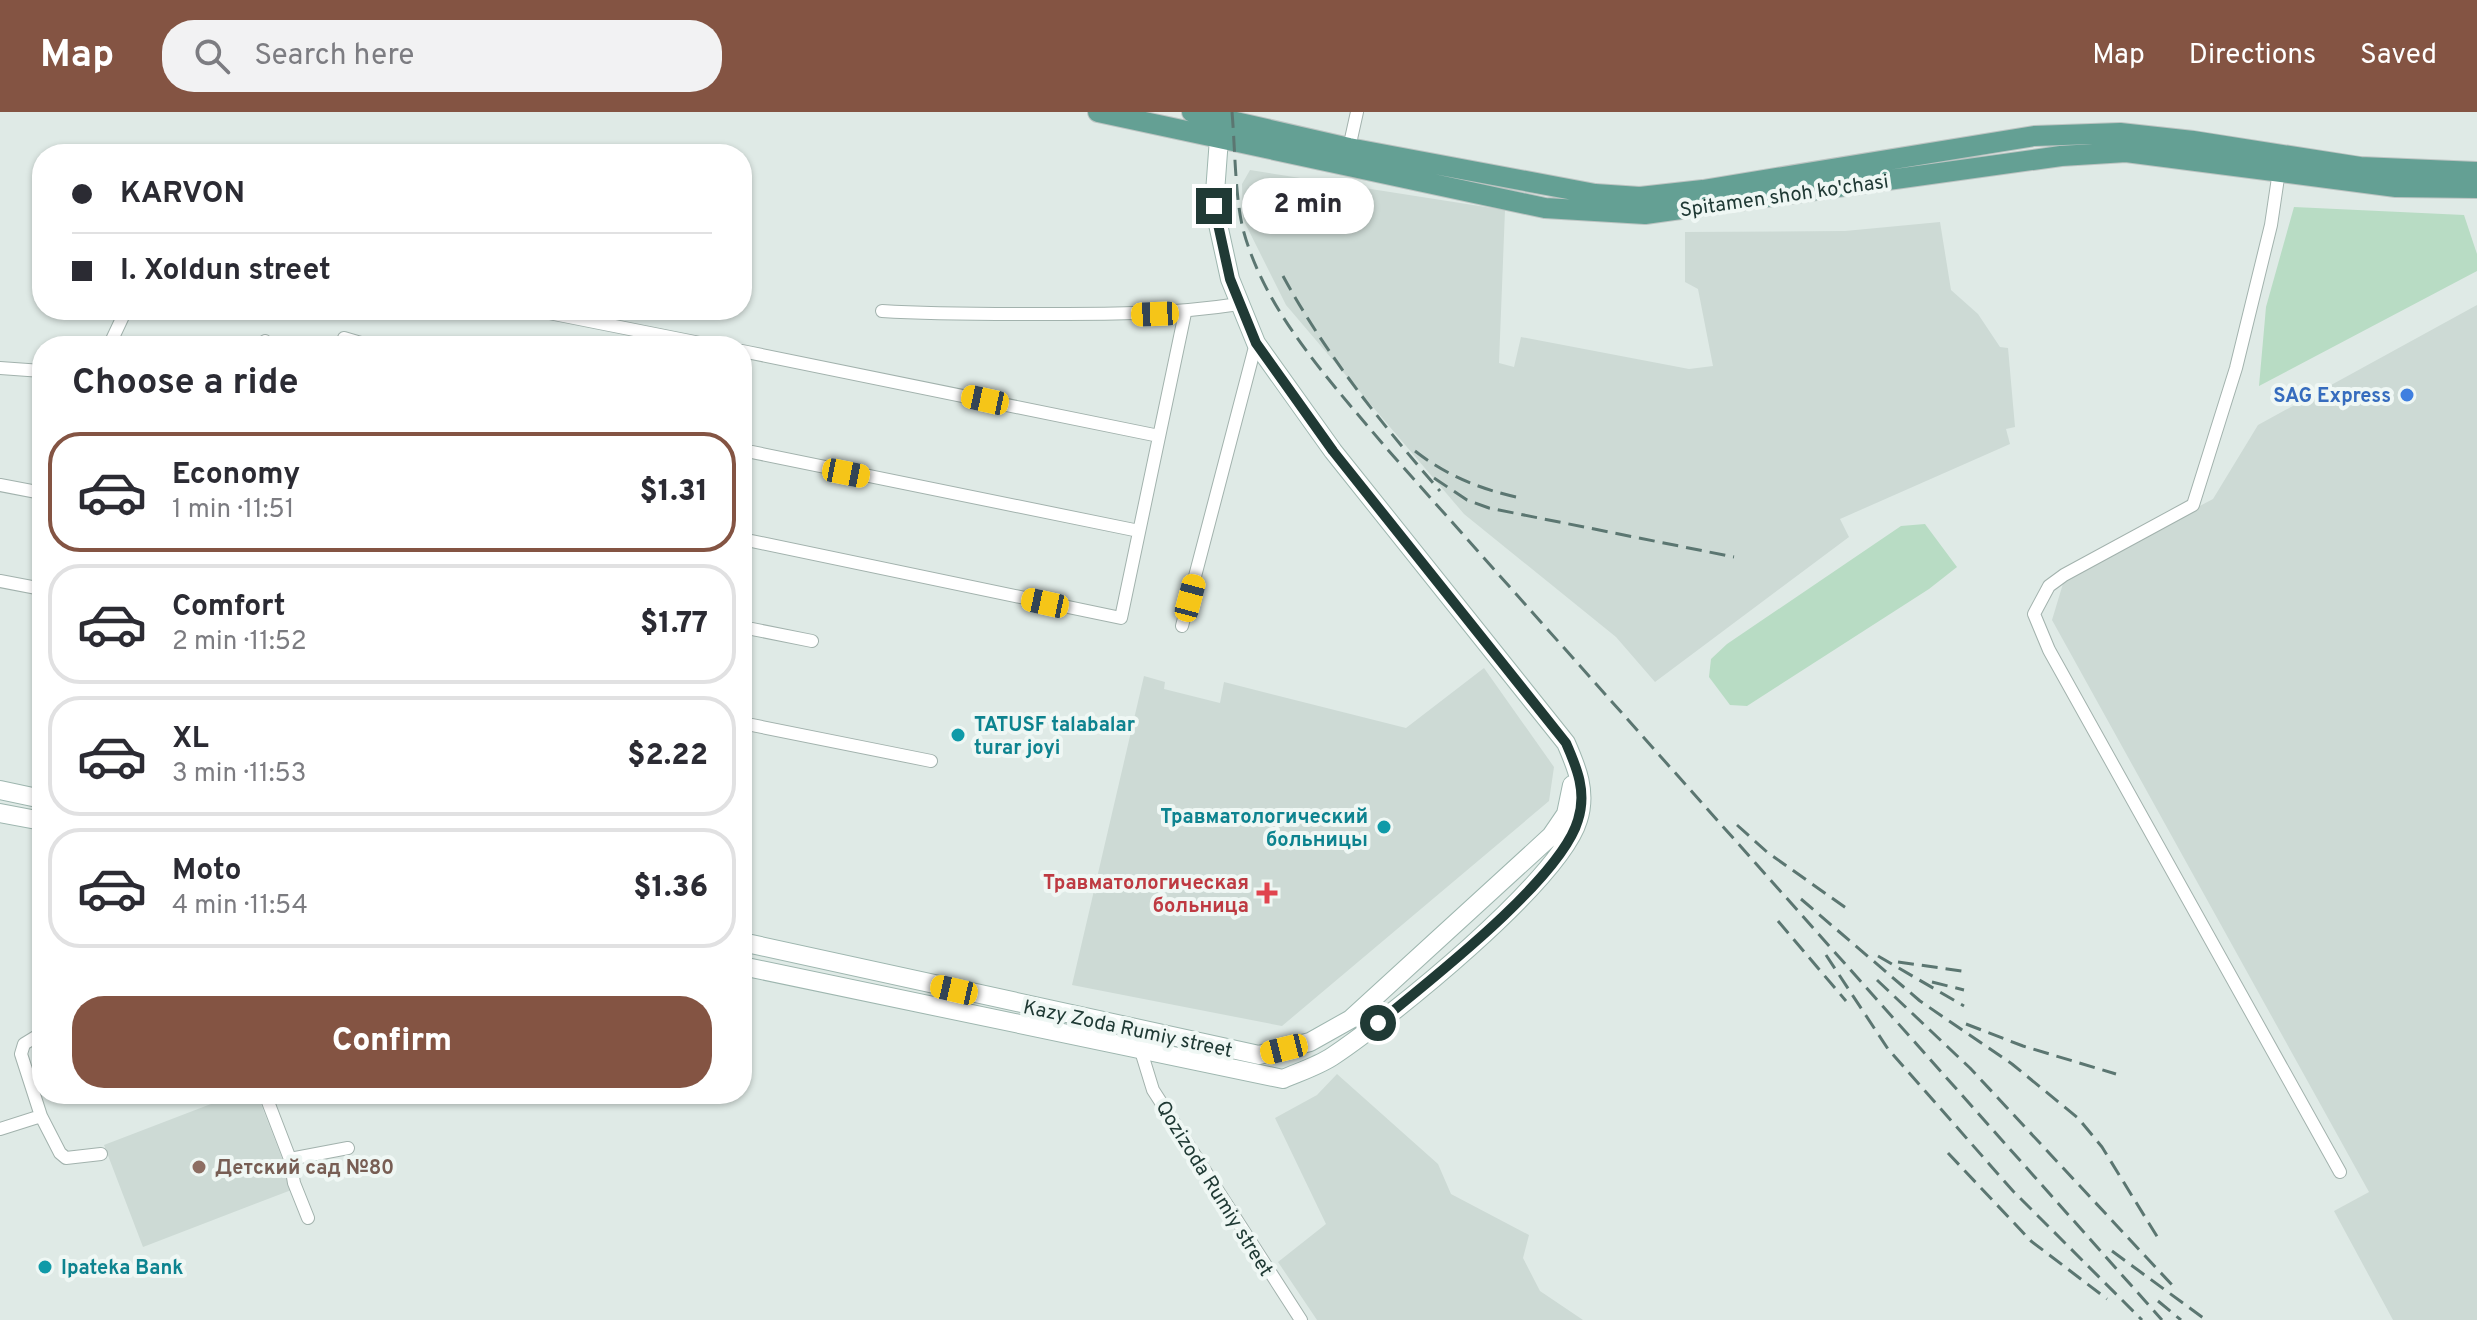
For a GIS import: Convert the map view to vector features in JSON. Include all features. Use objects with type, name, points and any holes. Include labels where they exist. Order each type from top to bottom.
[{"type":"main road","name":"Spitamen shoh ko'chasi","points":[[1098,112],[1545,208],[1599,214],[1645,214],[1705,207],[2061,156],[2126,152],[2396,187],[2477,188]]},
{"type":"main road","name":"Spitamen shoh ko'chasi","points":[[1192,112],[1221,115],[1349,148],[1595,194],[1640,197],[1703,190],[2034,136],[2092,134],[2193,141],[2360,167],[2477,172]]},
{"type":"street","points":[[1349,148],[1357,112]]},
{"type":"street","points":[[1221,115],[1214,206],[1239,304],[1256,343],[1333,451],[1566,743],[1573,759]]},
{"type":"street","points":[[2279,171],[2271,225],[2236,368],[2193,505],[2064,575],[2049,586],[2034,614],[2049,650],[2340,1172]]},
{"type":"street","points":[[882,311],[964,317],[1185,313],[1239,304]]},
{"type":"street","points":[[752,541],[1121,618],[1185,313]]},
{"type":"street","points":[[584,320],[665,336]]},
{"type":"street","points":[[1182,626],[1256,343]]},
{"type":"street","points":[[752,353],[1159,436]]},
{"type":"street","points":[[0,368],[32,370]]},
{"type":"street","points":[[752,452],[1139,531]]},
{"type":"street","points":[[0,485],[32,491]]},
{"type":"street","points":[[0,581],[32,587]]},
{"type":"street","points":[[752,629],[812,641]]},
{"type":"street","points":[[752,725],[931,761]]},
{"type":"street","name":"Kazy Zoda Rumiy street","points":[[752,968],[1283,1079],[1330,1059],[1433,978],[1538,882],[1578,821],[1582,793],[1573,759]]},
{"type":"street","name":"Kazy Zoda Rumiy street","points":[[752,944],[1259,1055],[1310,1042],[1351,1019],[1551,836],[1570,802],[1573,759]]},
{"type":"street","points":[[0,790],[32,797]]},
{"type":"street","points":[[0,813],[32,819]]},
{"type":"street","points":[[32,1039],[24,1044],[21,1054],[32,1088]]},
{"type":"street","name":"Qozizoda Rumiy street","points":[[1141,1051],[1153,1090],[1301,1320]]},
{"type":"street","points":[[37,1104],[60,1153],[66,1158],[101,1154]]},
{"type":"street","points":[[269,1104],[308,1218]]},
{"type":"street","points":[[0,1129],[41,1116]]},
{"type":"street","points":[[290,1159],[348,1148]]},
{"type":"shaded area","points":[[1250,170],[1505,210],[1499,363],[1514,367],[1521,337],[1689,369],[1713,366],[1698,289],[1685,282],[1685,232],[1845,231],[1940,222],[1951,290],[1978,314],[2000,347],[2008,348],[2015,427],[2006,429],[2010,444],[1840,519],[1849,537],[1655,682],[1616,637],[1464,514],[1286,305],[1243,219],[1242,184]]},
{"type":"shaded area","points":[[2477,305],[2477,1320],[2393,1320],[2334,1211],[2369,1192],[2052,620],[2065,577],[2213,499],[2258,425]]},
{"type":"shaded area","name":"Травматологическая больница","points":[[1484,668],[1554,767],[1549,801],[1282,1026],[1072,985],[1144,676],[1165,682],[1164,689],[1220,703],[1224,682],[1406,728]]},
{"type":"shaded area","points":[[1337,1074],[1438,1164],[1451,1194],[1529,1235],[1523,1258],[1540,1291],[1583,1320],[1317,1320],[1278,1262],[1326,1224],[1275,1118],[1317,1095]]},
{"type":"shaded area","name":"Детский сад №80","points":[[211,1104],[261,1104],[294,1189],[143,1247],[104,1145]]},
{"type":"green space","points":[[2294,207],[2464,215],[2477,254],[2477,271],[2259,386],[2266,307]]},
{"type":"green space","points":[[1925,524],[1957,567],[1929,589],[1747,706],[1730,705],[1709,677],[1711,659],[1727,644],[1901,526]]},
{"type":"railway","points":[[1232,112],[1243,229],[1267,290],[1303,346],[1387,449],[2162,1320]]},
{"type":"railway","points":[[1283,276],[1317,333],[1356,388],[1440,491]]},
{"type":"railway","points":[[1415,451],[1462,480],[1516,497]]},
{"type":"railway","points":[[1434,478],[1467,500],[1489,508],[1734,557]]},
{"type":"railway","points":[[1737,825],[1767,852],[1846,908]]},
{"type":"railway","points":[[1801,899],[1920,1001],[2012,1064],[2078,1118],[2102,1147],[2158,1238]]},
{"type":"railway","points":[[1778,921],[1846,1001]]},
{"type":"railway","points":[[1826,955],[1888,1049],[2013,1191],[2142,1320]]},
{"type":"railway","points":[[1878,956],[1964,1006]]},
{"type":"railway","points":[[1898,962],[1962,971]]},
{"type":"railway","points":[[1877,980],[1970,1068],[2173,1286]]},
{"type":"railway","points":[[1932,982],[1964,990]]},
{"type":"railway","points":[[1966,1024],[2023,1046],[2116,1074]]},
{"type":"railway","points":[[1948,1153],[2031,1241],[2107,1299]]},
{"type":"railway","points":[[2112,1251],[2206,1320]]},
{"type":"railway","points":[[2158,1301],[2181,1320]]},
{"type":"place","name":"SAG Express","points":[[2407,395]]},
{"type":"place","name":"TATUSF talabalar turar joyi","points":[[958,735]]},
{"type":"place","name":"Травматологический больницы","points":[[1384,827]]},
{"type":"place","name":"Травматологическая больница","points":[[1267,893]]},
{"type":"place","name":"Детский сад №80","points":[[199,1167]]},
{"type":"place","name":"Ipateka Bank","points":[[45,1267]]},
{"type":"route","points":[[1214,206],[1230,279],[1256,343],[1333,451],[1566,743],[1580,776],[1582,793],[1578,821],[1553,865],[1433,978],[1378,1023]]}]
